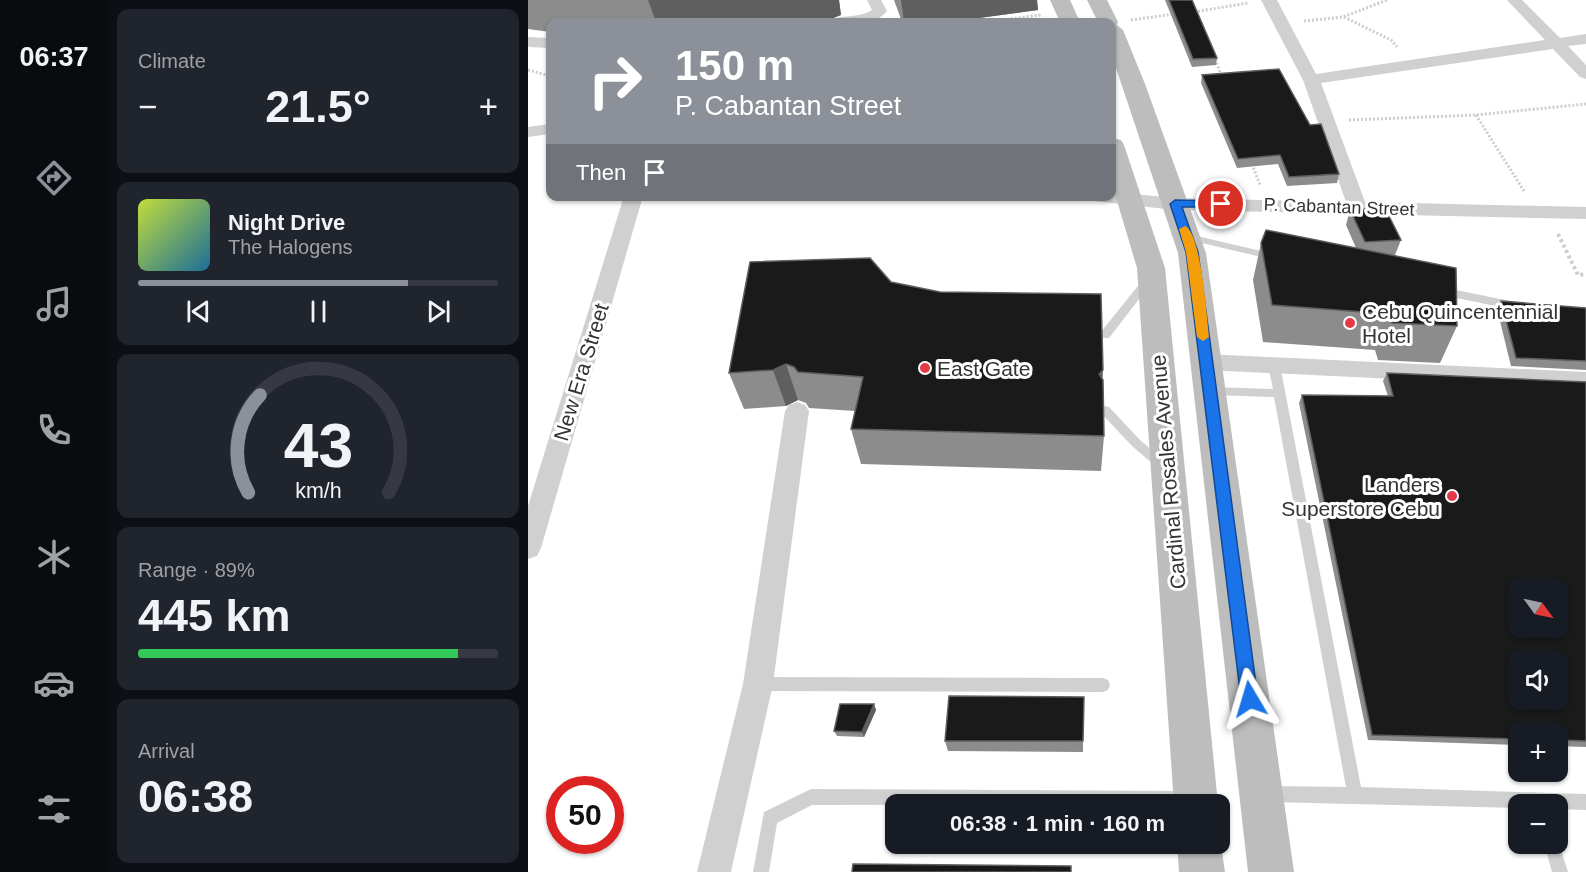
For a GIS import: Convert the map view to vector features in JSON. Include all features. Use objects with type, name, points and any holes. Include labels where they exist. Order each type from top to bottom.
[{"type":"main road","points":[[1097,0],[1106,18]]},
{"type":"main road","points":[[1121,25],[1134,84],[1192,252],[1271,872]]},
{"type":"main road","name":"Cardinal Rosales Avenue","points":[[1116,159],[1151,268],[1195,794]]},
{"type":"main road","points":[[1200,854],[1202,872]]},
{"type":"street","points":[[871,18],[880,12],[874,0]]},
{"type":"street","points":[[1269,0],[1311,80],[1357,207]]},
{"type":"street","points":[[1514,0],[1586,74]]},
{"type":"street","points":[[1311,80],[1586,39]]},
{"type":"street","points":[[528,42],[546,43]]},
{"type":"street","points":[[528,132],[546,130]]},
{"type":"street","name":"P. Cabantan Street","points":[[1116,199],[1175,204],[1266,204],[1586,213]]},
{"type":"street","name":"New Era Street","points":[[528,548],[632,201]]},
{"type":"street","points":[[1208,377],[1274,365],[1586,380]]},
{"type":"street","points":[[714,872],[758,684],[797,411]]},
{"type":"lane","points":[[1188,237],[1285,259]]},
{"type":"lane","points":[[1106,335],[1151,276]]},
{"type":"lane","points":[[1424,287],[1516,306]]},
{"type":"lane","points":[[1274,365],[1355,795]]},
{"type":"lane","points":[[1208,377],[1279,393]]},
{"type":"lane","points":[[1105,410],[1136,443],[1168,471]]},
{"type":"lane","points":[[758,684],[1103,685]]},
{"type":"lane","points":[[1262,794],[1508,801]]},
{"type":"lane","points":[[761,872],[770,818],[812,797],[885,798]]},
{"type":"lane","points":[[1568,802],[1586,802]]},
{"type":"lane","points":[[1555,854],[1560,872]]},
{"type":"path","points":[[1121,25],[1269,0]]},
{"type":"path","points":[[1282,24],[1343,16],[1388,0]]},
{"type":"path","points":[[1018,18],[1065,12]]},
{"type":"path","points":[[1194,12],[1199,22]]},
{"type":"path","points":[[1343,16],[1391,40],[1415,66]]},
{"type":"path","points":[[1211,52],[1225,82]]},
{"type":"path","points":[[528,70],[546,74]]},
{"type":"path","points":[[1324,121],[1476,115],[1586,104]]},
{"type":"path","points":[[1476,115],[1543,212],[1578,275],[1586,274]]},
{"type":"path","points":[[1250,157],[1266,204]]},
{"type":"building","points":[[1169,0],[1192,0],[1217,58],[1193,59]]},
{"type":"building","points":[[1279,69],[1310,125],[1321,124],[1339,174],[1289,177],[1280,155],[1238,159],[1202,75]]},
{"type":"building","points":[[1385,208],[1401,240],[1365,242],[1350,210]]},
{"type":"building","points":[[1266,230],[1456,268],[1457,326],[1392,323],[1389,314],[1272,305],[1261,243]]},
{"type":"building","name":"East Gate","points":[[870,258],[891,282],[940,292],[1101,294],[1103,370],[1099,374],[1103,380],[1104,436],[851,429],[863,377],[798,372],[794,367],[786,364],[773,370],[729,373],[750,262]]},
{"type":"building","points":[[1501,301],[1586,308],[1586,361],[1516,358]]},
{"type":"building","name":"Landers Superstore Cebu","points":[[1387,373],[1586,382],[1586,741],[1568,740],[1568,722],[1508,722],[1508,739],[1372,735],[1302,395],[1393,396]]},
{"type":"building","points":[[949,696],[1084,697],[1083,741],[945,741]]},
{"type":"building","points":[[840,704],[874,704],[862,732],[834,731]]},
{"type":"building","points":[[853,864],[1071,866],[1071,872],[852,872]]},
{"type":"slow traffic","points":[[1185,229],[1192,252],[1203,337]]},
{"type":"place","name":"Cebu Quincentennial Hotel","points":[[1350,323]]},
{"type":"place","name":"East Gate","points":[[925,368]]},
{"type":"place","name":"Landers Superstore Cebu","points":[[1452,496]]},
{"type":"route","points":[[1221,204],[1175,204],[1192,252],[1250,699]]}]
